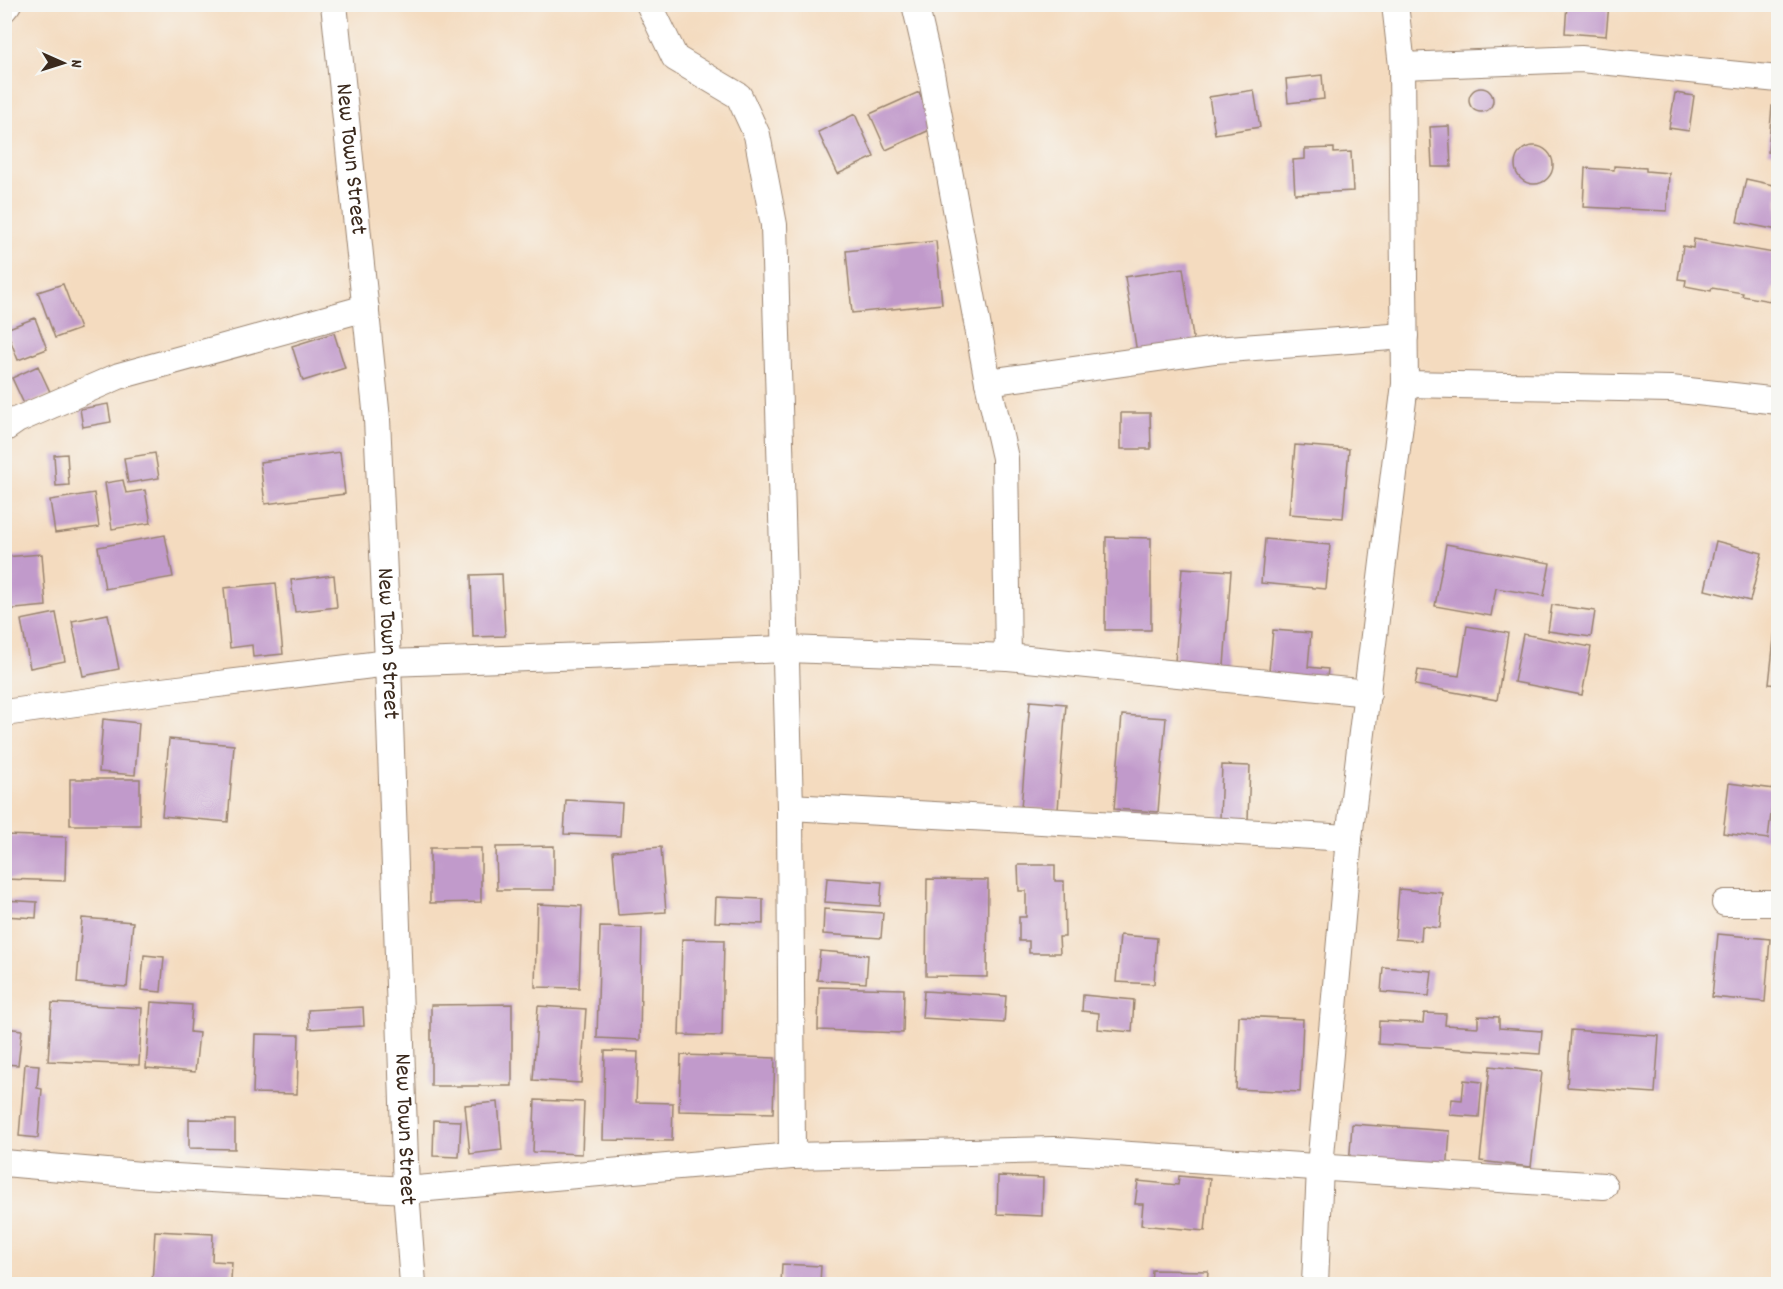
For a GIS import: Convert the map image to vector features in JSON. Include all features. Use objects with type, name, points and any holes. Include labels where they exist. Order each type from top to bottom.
[{"type":"street","points":[[4,9],[8,4]]},
{"type":"street","name":"New Town Street","points":[[334,4],[376,419],[388,663],[406,1190],[412,1284]]},
{"type":"street","points":[[649,4],[675,58],[739,96],[757,135],[774,225],[790,807],[792,1156]]},
{"type":"street","points":[[915,4],[932,73],[988,382],[1005,458],[1008,657]]},
{"type":"street","points":[[1316,1284],[1320,1167],[1349,838],[1405,384],[1402,66],[1395,4]]},
{"type":"street","points":[[1402,66],[1581,59],[1779,79]]},
{"type":"street","points":[[4,429],[18,420],[119,376],[366,308]]},
{"type":"street","points":[[988,382],[1215,350],[1405,336]]},
{"type":"street","points":[[1405,384],[1671,389],[1779,401]]},
{"type":"street","points":[[4,713],[388,663],[786,649],[1008,657],[1368,693]]},
{"type":"street","points":[[790,807],[1349,838]]},
{"type":"street","points":[[1725,903],[1779,903]]},
{"type":"street","points":[[4,1163],[141,1175],[406,1190],[792,1156],[1055,1150],[1604,1186]]},
{"type":"building","points":[[1567,4],[1609,4],[1606,36],[1565,33]]},
{"type":"building","points":[[1322,75],[1324,99],[1288,103],[1286,79]]},
{"type":"building","points":[[1481,88],[1486,89],[1492,95],[1492,105],[1486,111],[1481,112],[1476,111],[1470,105],[1469,100],[1470,95],[1476,89]]},
{"type":"building","points":[[1254,90],[1260,127],[1215,134],[1209,97]]},
{"type":"building","points":[[919,92],[934,128],[886,150],[870,114]]},
{"type":"building","points":[[1675,93],[1694,96],[1689,131],[1669,128]]},
{"type":"building","points":[[1772,106],[1778,107],[1778,153],[1768,152]]},
{"type":"building","points":[[855,114],[874,157],[838,174],[818,132]]},
{"type":"building","points":[[1449,126],[1451,167],[1432,167],[1430,127]]},
{"type":"building","points":[[1534,146],[1547,152],[1553,165],[1547,178],[1534,184],[1521,178],[1515,165],[1521,152]]},
{"type":"building","points":[[1334,148],[1334,153],[1351,152],[1353,191],[1295,194],[1293,160],[1305,159],[1305,149]]},
{"type":"building","points":[[1614,166],[1646,168],[1646,171],[1669,173],[1667,211],[1583,207],[1585,168],[1614,170]]},
{"type":"building","points":[[1746,179],[1778,186],[1778,230],[1737,222]]},
{"type":"building","points":[[1694,239],[1774,253],[1773,262],[1778,263],[1778,289],[1772,288],[1770,301],[1742,296],[1743,293],[1712,288],[1711,291],[1685,286],[1686,280],[1678,279],[1683,246],[1693,248]]},
{"type":"building","points":[[936,241],[942,304],[852,313],[846,251]]},
{"type":"building","points":[[1183,268],[1194,344],[1137,353],[1125,277]]},
{"type":"building","points":[[63,284],[80,329],[55,338],[38,292]]},
{"type":"building","points":[[35,318],[47,349],[18,360],[6,329]]},
{"type":"building","points":[[334,333],[345,368],[303,381],[292,346]]},
{"type":"building","points":[[38,366],[51,394],[25,406],[12,378]]},
{"type":"building","points":[[108,404],[111,422],[83,427],[80,409]]},
{"type":"building","points":[[1121,413],[1150,413],[1151,449],[1121,449]]},
{"type":"building","points":[[1295,445],[1349,449],[1343,518],[1289,514]]},
{"type":"building","points":[[340,452],[345,494],[265,504],[260,462]]},
{"type":"building","points":[[155,453],[159,478],[128,483],[124,458]]},
{"type":"building","points":[[67,454],[69,485],[56,486],[54,455]]},
{"type":"building","points":[[123,480],[126,493],[145,490],[151,523],[112,529],[105,483]]},
{"type":"building","points":[[94,493],[99,527],[55,533],[50,500]]},
{"type":"building","points":[[165,535],[173,577],[105,589],[98,547]]},
{"type":"building","points":[[1106,537],[1151,538],[1151,630],[1105,630]]},
{"type":"building","points":[[1265,539],[1330,545],[1326,589],[1261,583]]},
{"type":"building","points":[[1716,541],[1762,553],[1750,601],[1705,590]]},
{"type":"building","points":[[1446,544],[1550,563],[1544,596],[1496,588],[1491,616],[1435,606]]},
{"type":"building","points":[[42,554],[46,606],[5,610],[4,557]]},
{"type":"building","points":[[1182,568],[1231,571],[1224,666],[1175,662]]},
{"type":"building","points":[[502,574],[505,636],[473,637],[471,575]]},
{"type":"building","points":[[334,575],[337,607],[295,612],[291,580]]},
{"type":"building","points":[[276,583],[283,654],[253,657],[252,645],[230,648],[224,588]]},
{"type":"building","points":[[1552,605],[1595,611],[1591,637],[1548,631]]},
{"type":"building","points":[[56,613],[65,661],[30,668],[21,620]]},
{"type":"building","points":[[108,614],[119,669],[83,676],[72,621]]},
{"type":"building","points":[[1467,626],[1508,633],[1497,700],[1415,685],[1418,670],[1459,676]]},
{"type":"building","points":[[1273,630],[1311,633],[1308,667],[1328,669],[1326,686],[1268,681]]},
{"type":"building","points":[[1775,630],[1778,630],[1778,685],[1769,684]]},
{"type":"building","points":[[1523,634],[1591,647],[1582,695],[1514,682]]},
{"type":"building","points":[[1030,701],[1066,704],[1058,810],[1021,808]]},
{"type":"building","points":[[1122,715],[1166,718],[1158,812],[1114,809]]},
{"type":"building","points":[[103,719],[139,723],[135,775],[99,772]]},
{"type":"building","points":[[169,739],[234,745],[228,822],[162,816]]},
{"type":"building","points":[[1222,765],[1250,766],[1248,820],[1220,819]]},
{"type":"building","points":[[70,779],[140,779],[140,825],[70,825]]},
{"type":"building","points":[[1729,783],[1774,789],[1768,839],[1723,833]]},
{"type":"building","points":[[566,800],[622,803],[620,836],[564,834]]},
{"type":"building","points":[[4,835],[66,837],[65,881],[4,879]]},
{"type":"building","points":[[554,846],[554,890],[497,890],[496,847]]},
{"type":"building","points":[[661,847],[666,912],[618,915],[613,851]]},
{"type":"building","points":[[430,848],[481,848],[481,902],[430,903]]},
{"type":"building","points":[[1018,865],[1055,865],[1055,881],[1064,881],[1065,937],[1059,937],[1060,953],[1029,953],[1029,941],[1019,941],[1019,917],[1026,917],[1026,891],[1019,891]]},
{"type":"building","points":[[827,878],[882,882],[880,906],[825,902]]},
{"type":"building","points":[[927,879],[988,880],[987,977],[926,976]]},
{"type":"building","points":[[1399,889],[1443,893],[1440,928],[1422,926],[1421,941],[1395,939]]},
{"type":"building","points":[[716,897],[763,899],[763,924],[715,922]]},
{"type":"building","points":[[4,900],[37,902],[36,918],[4,916]]},
{"type":"building","points":[[537,904],[582,906],[579,988],[535,987]]},
{"type":"building","points":[[824,909],[883,913],[881,938],[823,934]]},
{"type":"building","points":[[82,918],[133,922],[127,987],[77,983]]},
{"type":"building","points":[[600,927],[642,928],[640,1040],[597,1038]]},
{"type":"building","points":[[1718,934],[1770,939],[1765,1002],[1712,997]]},
{"type":"building","points":[[1120,935],[1157,938],[1154,984],[1116,982]]},
{"type":"building","points":[[682,939],[724,940],[722,1036],[679,1035]]},
{"type":"building","points":[[820,951],[868,955],[866,983],[817,980]]},
{"type":"building","points":[[144,955],[164,957],[161,992],[141,990]]},
{"type":"building","points":[[1383,967],[1432,971],[1429,996],[1381,992]]},
{"type":"building","points":[[819,987],[904,989],[903,1033],[818,1030]]},
{"type":"building","points":[[924,991],[1006,996],[1004,1023],[922,1018]]},
{"type":"building","points":[[1083,995],[1134,1000],[1132,1032],[1098,1029],[1099,1013],[1082,1011]]},
{"type":"building","points":[[151,1002],[192,1005],[190,1032],[199,1033],[195,1072],[146,1068]]},
{"type":"building","points":[[52,1003],[142,1008],[139,1065],[48,1061]]},
{"type":"building","points":[[512,1004],[512,1086],[431,1086],[431,1005]]},
{"type":"building","points":[[538,1006],[586,1009],[581,1083],[533,1080]]},
{"type":"building","points":[[363,1007],[364,1026],[309,1029],[308,1010]]},
{"type":"building","points":[[1424,1013],[1446,1014],[1445,1025],[1478,1027],[1478,1016],[1499,1017],[1499,1028],[1542,1031],[1540,1054],[1378,1044],[1379,1021],[1423,1023]]},
{"type":"building","points":[[1239,1016],[1303,1019],[1300,1092],[1236,1089]]},
{"type":"building","points":[[4,1028],[22,1030],[18,1065],[4,1064]]},
{"type":"building","points":[[1571,1030],[1659,1036],[1655,1093],[1567,1087]]},
{"type":"building","points":[[255,1034],[299,1035],[297,1094],[253,1093]]},
{"type":"building","points":[[605,1051],[638,1052],[636,1102],[673,1103],[672,1141],[603,1140]]},
{"type":"building","points":[[681,1055],[775,1058],[773,1113],[679,1111]]},
{"type":"building","points":[[25,1064],[39,1065],[37,1088],[42,1089],[38,1138],[19,1136]]},
{"type":"building","points":[[1490,1066],[1542,1072],[1531,1167],[1480,1161]]},
{"type":"building","points":[[1464,1080],[1482,1082],[1479,1117],[1450,1115],[1452,1099],[1462,1100]]},
{"type":"building","points":[[535,1100],[584,1102],[582,1154],[533,1152]]},
{"type":"building","points":[[498,1102],[502,1150],[470,1154],[465,1105]]},
{"type":"building","points":[[189,1119],[235,1120],[235,1149],[189,1148]]},
{"type":"building","points":[[434,1120],[461,1121],[459,1157],[433,1156]]},
{"type":"building","points":[[1352,1124],[1450,1131],[1447,1174],[1349,1166]]},
{"type":"building","points":[[998,1176],[1043,1178],[1042,1216],[997,1214]]},
{"type":"building","points":[[1179,1176],[1210,1179],[1205,1231],[1141,1225],[1143,1204],[1135,1204],[1138,1181],[1178,1185]]},
{"type":"building","points":[[155,1231],[213,1234],[212,1261],[232,1262],[231,1280],[215,1280],[215,1284],[152,1284]]},
{"type":"building","points":[[782,1264],[821,1266],[820,1284],[781,1284]]},
{"type":"building","points":[[1152,1270],[1208,1271],[1207,1284],[1151,1284]]}]
